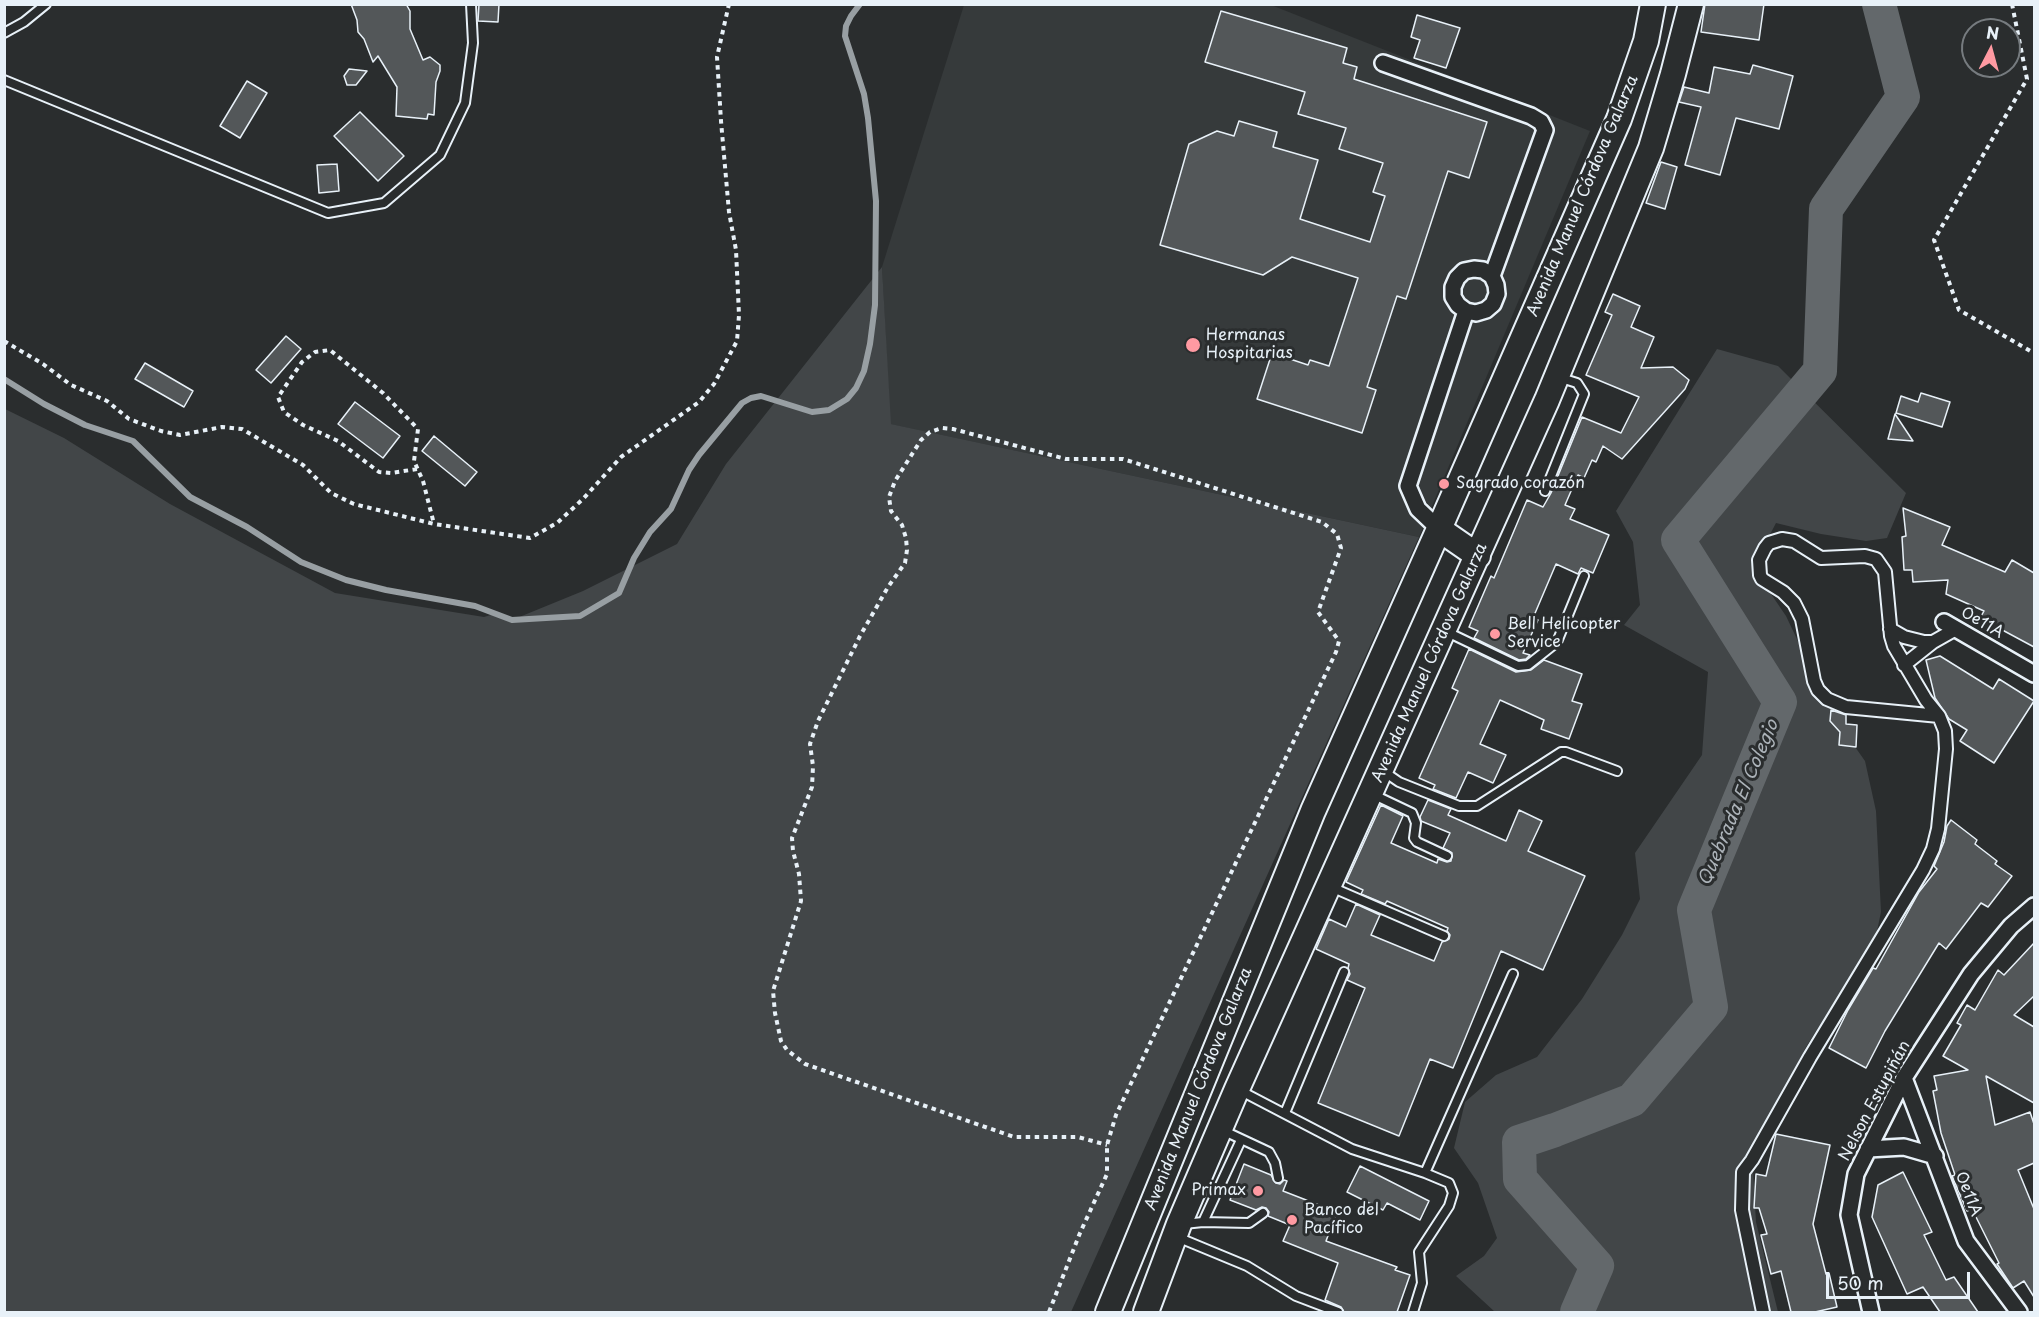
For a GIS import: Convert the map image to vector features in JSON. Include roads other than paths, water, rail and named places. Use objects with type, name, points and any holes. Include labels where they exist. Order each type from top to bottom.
[{"type":"main road","name":"Avenida Manuel Córdova Galarza","points":[[1108,1312],[1312,811],[1619,119],[1646,41],[1653,4]]},
{"type":"main road","name":"Avenida Manuel Córdova Galarza","points":[[1146,1312],[1231,1134],[1237,1089],[1557,377],[1651,147],[1691,4]]},
{"type":"main road","points":[[1439,529],[1478,556]]},
{"type":"street","points":[[1383,63],[1531,116],[1541,122],[1545,130],[1492,276]]},
{"type":"street","points":[[1484,270],[1492,276],[1497,294],[1493,304],[1486,310],[1476,313],[1466,311],[1458,305],[1453,297],[1453,287],[1457,278],[1464,271],[1484,270]]},
{"type":"street","points":[[1439,529],[1418,509],[1408,486],[1466,311]]},
{"type":"street","points":[[1763,1312],[1742,1210],[1743,1172],[1844,999],[1916,883],[1933,849],[1938,829],[1946,749],[1946,731],[1939,716],[1926,700],[1894,646],[1890,629],[1885,572],[1876,559],[1865,556],[1821,558],[1794,542],[1782,539],[1769,543],[1759,560],[1760,575],[1794,603],[1802,619],[1814,681],[1818,690],[1827,699],[1846,707],[1939,716]]},
{"type":"street","points":[[1904,665],[1950,625]]},
{"type":"street","name":"Oe11A","points":[[1950,625],[2034,674]]},
{"type":"street","points":[[1890,629],[1904,637],[1933,642]]},
{"type":"street","name":"Nelson Estupiñán","points":[[1871,1312],[1849,1215],[1856,1174],[1904,1078],[1971,974],[2011,926],[2034,906]]},
{"type":"street","name":"Oe11A","points":[[1904,1078],[1966,1241],[2019,1312]]},
{"type":"street","points":[[1868,1149],[1904,1147],[1935,1156]]},
{"type":"lane","points":[[4,33],[24,22],[46,4]]},
{"type":"lane","points":[[4,80],[328,213],[384,203],[440,155],[465,103],[473,43],[471,4]]},
{"type":"lane","points":[[1545,491],[1584,394],[1577,383],[1557,377]]},
{"type":"lane","points":[[1444,630],[1518,666],[1528,665],[1557,642],[1584,576]]},
{"type":"lane","points":[[1382,770],[1399,782],[1459,806],[1477,806],[1561,752],[1617,771]]},
{"type":"lane","points":[[1371,793],[1412,813],[1416,823],[1414,838],[1417,842],[1447,856]]},
{"type":"lane","points":[[1327,885],[1444,936]]},
{"type":"lane","points":[[1285,1113],[1344,972]]},
{"type":"lane","points":[[1425,1173],[1513,974]]},
{"type":"lane","points":[[1237,1089],[1352,1149],[1449,1183],[1453,1193],[1449,1206],[1419,1252],[1422,1283],[1413,1312]]},
{"type":"lane","points":[[1231,1134],[1269,1152],[1275,1163],[1278,1178]]},
{"type":"lane","points":[[1186,1227],[1249,1223],[1263,1213]]},
{"type":"lane","points":[[1186,1227],[1296,1296],[1338,1312]]},
{"type":"waterway","points":[[4,379],[44,404],[85,425],[133,441],[190,497],[247,527],[301,562],[346,580],[386,590],[475,606],[512,620],[580,616],[619,593],[634,558],[650,532],[671,509],[689,470],[742,403],[761,396],[812,412],[829,410],[847,399],[856,388],[864,371],[875,305],[876,201],[864,94],[845,36],[846,26],[860,4]]},
{"type":"waterway","name":"Quebrada El Colegio","points":[[1577,1312],[1597,1266],[1520,1179],[1519,1142],[1632,1100],[1711,1007],[1694,910],[1780,702],[1678,540],[1820,371],[1826,209],[1903,97],[1879,4]]},
{"type":"place","name":"Hermanas Hospitarias","points":[[1193,345]]},
{"type":"place","name":"Sagrado corazón","points":[[1444,484]]},
{"type":"place","name":"Bell Helicopter Service","points":[[1495,634]]},
{"type":"place","name":"Primax","points":[[1258,1191]]},
{"type":"place","name":"Banco del Pacífico","points":[[1292,1220]]}]
